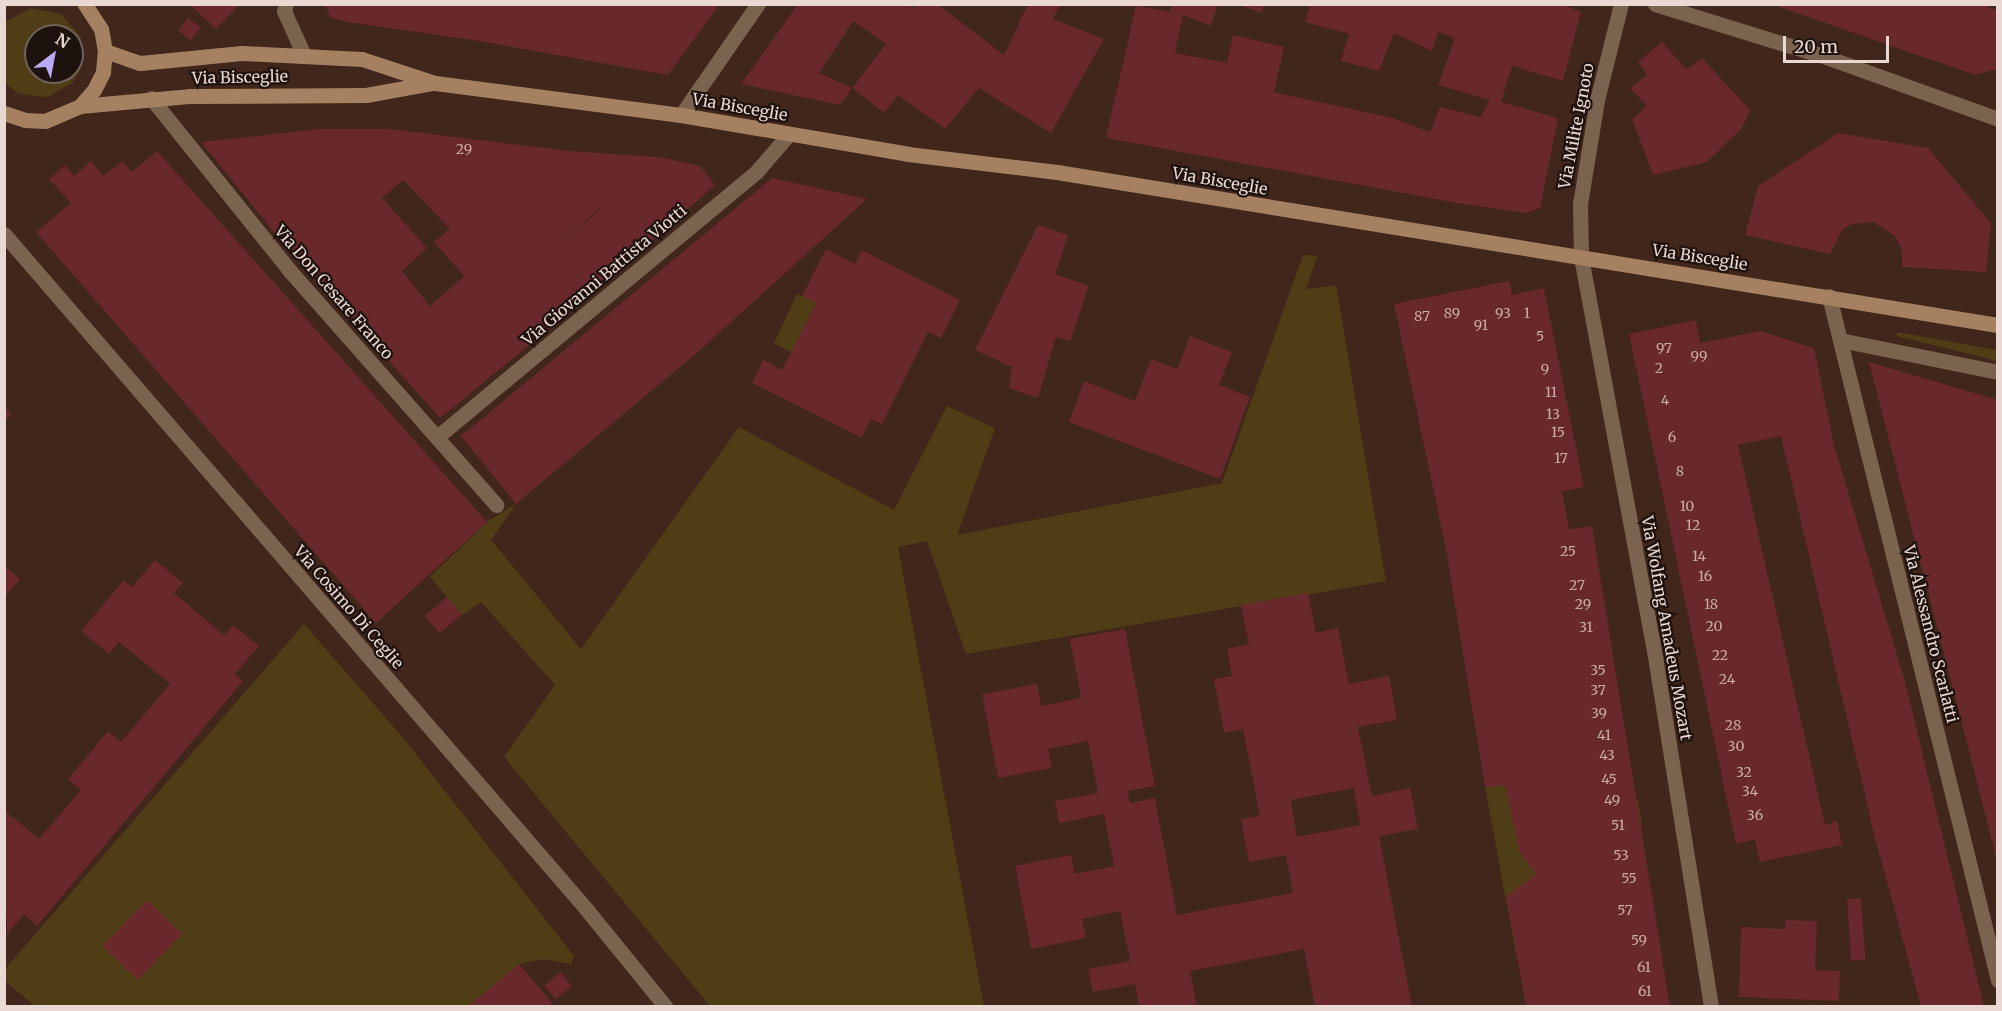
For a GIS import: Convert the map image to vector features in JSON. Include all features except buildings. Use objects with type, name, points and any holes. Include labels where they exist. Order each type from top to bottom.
[{"type":"main road","points":[[80,106],[103,72],[105,51],[101,29],[88,6]]},
{"type":"main road","name":"Via Bisceglie","points":[[105,51],[140,63],[243,53],[303,53],[362,59],[435,83],[681,115],[908,154],[1057,172],[1998,325]]},
{"type":"main road","name":"Via Bisceglie","points":[[5,114],[45,121],[80,106],[151,98],[366,95],[435,83]]},
{"type":"street","points":[[286,4],[284,10],[303,53]]},
{"type":"street","points":[[681,115],[758,4]]},
{"type":"street","name":"Via Milite Ignoto","points":[[1581,256],[1580,204],[1597,100],[1621,4]]},
{"type":"street","points":[[1655,4],[1826,57],[1998,119]]},
{"type":"street","name":"Via Don Cesare Franco","points":[[151,98],[290,271],[496,505]]},
{"type":"street","name":"Via Giovanni Battista Viotti","points":[[436,436],[757,171],[789,134]]},
{"type":"street","name":"Via Cosimo Di Ceglie","points":[[4,234],[587,910],[665,1006]]},
{"type":"street","name":"Via Wolfang Amadeus Mozart","points":[[1581,256],[1656,663],[1711,1006]]},
{"type":"street","name":"Via Alessandro Scarlatti","points":[[1828,296],[1998,980]]},
{"type":"street","points":[[1840,340],[1998,372]]},
{"type":"shaded area","points":[[31,8],[61,14],[70,24],[24,24],[24,84],[70,84],[48,97],[19,94],[5,83],[5,22]]},
{"type":"shaded area","points":[[1303,255],[1317,256],[1306,289],[1336,285],[1386,581],[966,654],[927,541],[898,547],[984,1006],[710,1006],[504,757],[555,685],[481,602],[462,615],[430,577],[487,522],[516,504],[491,540],[581,649],[739,427],[894,510],[947,406],[995,428],[957,535],[1222,483]]},
{"type":"shaded area","points":[[797,294],[816,303],[793,353],[774,344]]},
{"type":"shaded area","points":[[1897,332],[1997,350],[1997,361],[1897,336]]},
{"type":"shaded area","points":[[304,624],[405,740],[574,956],[571,964],[544,959],[519,964],[469,1006],[35,1006],[5,981],[5,969]]},
{"type":"shaded area","points":[[1505,785],[1536,874],[1638,800],[1642,827],[1541,901],[1527,952],[1516,953],[1485,787]]}]
